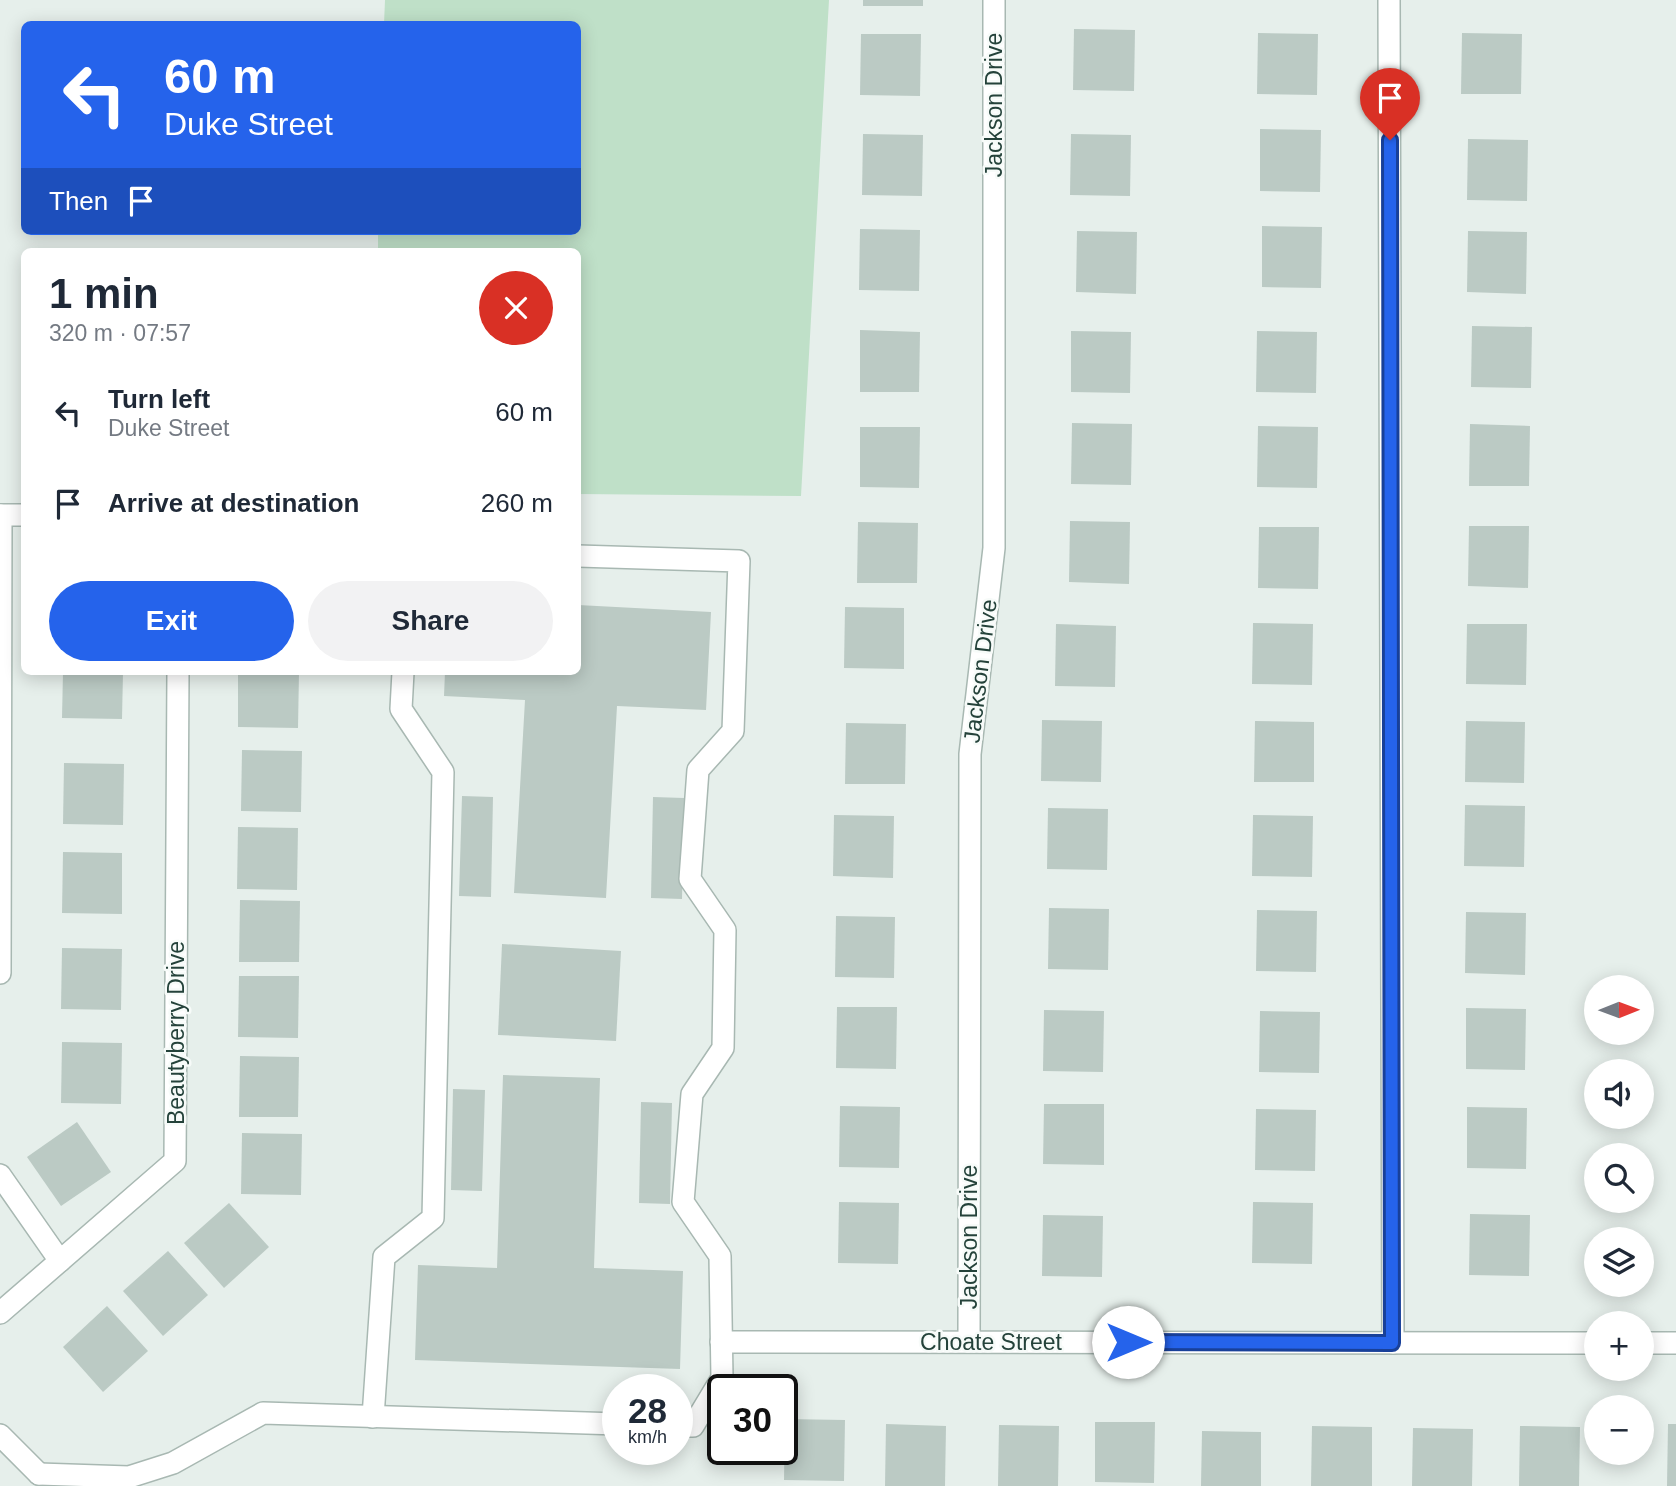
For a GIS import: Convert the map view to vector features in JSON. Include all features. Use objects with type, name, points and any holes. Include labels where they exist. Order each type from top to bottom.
[{"type":"street","name":"Jackson Drive","points":[[969,1342],[970,754],[994,548],[994,0]]},
{"type":"street","points":[[1390,0],[1392,1343]]},
{"type":"street","points":[[0,973],[1,515],[21,515]]},
{"type":"street","points":[[581,556],[739,561],[733,731],[698,770],[690,878],[725,930],[723,1048],[692,1094],[683,1202],[720,1256],[722,1378],[693,1426]]},
{"type":"street","name":"Beautyberry Drive","points":[[0,1313],[175,1161],[178,675]]},
{"type":"street","points":[[373,1417],[384,1257],[433,1218],[443,772],[401,709],[403,675]]},
{"type":"street","points":[[0,1175],[60,1261]]},
{"type":"street","name":"Choate Street","points":[[721,1342],[1584,1343]]},
{"type":"street","points":[[1654,1343],[1676,1343]]},
{"type":"street","points":[[0,1435],[38,1480],[129,1477],[173,1463],[263,1413],[602,1424]]},
{"type":"green space","points":[[385,0],[829,0],[801,496],[581,494],[581,248],[378,248],[378,235],[581,235],[581,21],[384,21]]},
{"type":"building","points":[[863,0],[923,0],[923,6],[863,6]]},
{"type":"building","points":[[1074,29],[1135,30],[1134,91],[1073,90]]},
{"type":"building","points":[[1258,33],[1318,34],[1317,95],[1257,94]]},
{"type":"building","points":[[1462,33],[1522,34],[1521,94],[1461,94]]},
{"type":"building","points":[[861,34],[921,34],[920,96],[860,95]]},
{"type":"building","points":[[1260,129],[1321,130],[1320,192],[1260,191]]},
{"type":"building","points":[[863,134],[923,135],[922,196],[862,195]]},
{"type":"building","points":[[1071,134],[1131,135],[1130,196],[1070,195]]},
{"type":"building","points":[[1468,139],[1528,140],[1527,201],[1467,200]]},
{"type":"building","points":[[1262,226],[1322,227],[1321,288],[1262,287]]},
{"type":"building","points":[[860,229],[920,230],[919,291],[859,290]]},
{"type":"building","points":[[1077,231],[1137,232],[1136,294],[1076,292]]},
{"type":"building","points":[[1468,231],[1527,232],[1526,294],[1467,292]]},
{"type":"building","points":[[1472,326],[1532,327],[1531,388],[1471,387]]},
{"type":"building","points":[[860,330],[920,332],[919,392],[860,392]]},
{"type":"building","points":[[1071,331],[1131,332],[1130,393],[1071,392]]},
{"type":"building","points":[[1257,331],[1317,332],[1316,393],[1256,392]]},
{"type":"building","points":[[1072,423],[1132,424],[1131,485],[1071,484]]},
{"type":"building","points":[[1470,424],[1530,426],[1529,486],[1469,486]]},
{"type":"building","points":[[1258,426],[1318,427],[1317,488],[1257,487]]},
{"type":"building","points":[[860,427],[920,427],[919,488],[860,487]]},
{"type":"building","points":[[1070,521],[1130,522],[1129,584],[1069,582]]},
{"type":"building","points":[[858,522],[918,523],[917,583],[857,583]]},
{"type":"building","points":[[1469,526],[1529,526],[1528,588],[1468,586]]},
{"type":"building","points":[[1259,527],[1319,527],[1318,589],[1258,588]]},
{"type":"building","points":[[581,605],[711,612],[706,710],[617,706],[606,898],[514,893],[525,700],[444,696],[445,675],[581,675]]},
{"type":"building","points":[[845,607],[904,608],[904,669],[844,668]]},
{"type":"building","points":[[1253,623],[1313,624],[1312,685],[1252,684]]},
{"type":"building","points":[[1056,624],[1116,626],[1115,687],[1055,686]]},
{"type":"building","points":[[1467,624],[1527,624],[1526,685],[1466,684]]},
{"type":"building","points":[[63,675],[123,675],[122,719],[62,718]]},
{"type":"building","points":[[238,675],[299,675],[298,728],[238,727]]},
{"type":"building","points":[[1042,720],[1102,721],[1101,782],[1041,781]]},
{"type":"building","points":[[1255,721],[1314,722],[1314,782],[1254,782]]},
{"type":"building","points":[[1466,721],[1525,722],[1524,783],[1465,782]]},
{"type":"building","points":[[846,723],[906,724],[905,784],[845,784]]},
{"type":"building","points":[[242,750],[302,751],[301,812],[241,811]]},
{"type":"building","points":[[64,763],[124,764],[123,825],[63,824]]},
{"type":"building","points":[[462,796],[493,797],[491,897],[459,896]]},
{"type":"building","points":[[653,797],[684,798],[682,899],[651,898]]},
{"type":"building","points":[[1465,805],[1525,806],[1524,867],[1464,866]]},
{"type":"building","points":[[1048,808],[1108,809],[1107,870],[1047,869]]},
{"type":"building","points":[[834,815],[894,816],[893,878],[833,876]]},
{"type":"building","points":[[1253,815],[1313,816],[1312,877],[1252,876]]},
{"type":"building","points":[[238,827],[298,828],[297,890],[237,889]]},
{"type":"building","points":[[63,852],[122,853],[122,914],[62,913]]},
{"type":"building","points":[[240,900],[300,901],[299,962],[239,962]]},
{"type":"building","points":[[1049,908],[1109,909],[1108,970],[1048,969]]},
{"type":"building","points":[[1257,910],[1317,911],[1316,972],[1256,971]]},
{"type":"building","points":[[1466,912],[1526,913],[1525,975],[1465,973]]},
{"type":"building","points":[[836,916],[895,917],[894,978],[835,977]]},
{"type":"building","points":[[502,944],[621,951],[616,1041],[498,1035]]},
{"type":"building","points":[[62,948],[122,949],[121,1010],[61,1009]]},
{"type":"building","points":[[239,976],[299,976],[298,1038],[238,1037]]},
{"type":"building","points":[[837,1007],[897,1007],[896,1069],[836,1068]]},
{"type":"building","points":[[1466,1008],[1526,1009],[1525,1070],[1466,1069]]},
{"type":"building","points":[[1044,1010],[1104,1011],[1103,1072],[1043,1071]]},
{"type":"building","points":[[1260,1011],[1320,1012],[1319,1073],[1259,1072]]},
{"type":"building","points":[[62,1042],[122,1043],[121,1104],[61,1103]]},
{"type":"building","points":[[240,1056],[299,1057],[298,1117],[239,1117]]},
{"type":"building","points":[[503,1075],[600,1078],[594,1268],[683,1271],[680,1369],[415,1360],[418,1265],[497,1268]]},
{"type":"building","points":[[453,1089],[485,1090],[482,1191],[451,1190]]},
{"type":"building","points":[[641,1102],[672,1103],[670,1204],[639,1203]]},
{"type":"building","points":[[1044,1104],[1104,1104],[1104,1165],[1043,1164]]},
{"type":"building","points":[[840,1106],[900,1107],[899,1168],[839,1167]]},
{"type":"building","points":[[1467,1107],[1527,1108],[1526,1169],[1467,1168]]},
{"type":"building","points":[[1256,1109],[1316,1110],[1315,1171],[1255,1170]]},
{"type":"building","points":[[77,1122],[111,1172],[61,1206],[27,1157]]},
{"type":"building","points":[[242,1133],[302,1134],[301,1195],[241,1194]]},
{"type":"building","points":[[839,1202],[899,1203],[898,1264],[838,1263]]},
{"type":"building","points":[[1253,1202],[1313,1203],[1312,1264],[1252,1263]]},
{"type":"building","points":[[229,1203],[269,1247],[224,1288],[184,1243]]},
{"type":"building","points":[[1470,1214],[1530,1215],[1529,1276],[1469,1275]]},
{"type":"building","points":[[1043,1215],[1103,1216],[1102,1277],[1042,1276]]},
{"type":"building","points":[[168,1251],[208,1295],[163,1336],[123,1291]]},
{"type":"building","points":[[107,1306],[148,1351],[103,1392],[63,1347]]},
{"type":"building","points":[[798,1419],[845,1420],[844,1481],[784,1480],[784,1465],[798,1465]]},
{"type":"building","points":[[1095,1422],[1155,1422],[1154,1483],[1095,1482]]},
{"type":"building","points":[[886,1424],[946,1426],[945,1486],[885,1486]]},
{"type":"building","points":[[1668,1424],[1676,1424],[1676,1486],[1667,1486]]},
{"type":"building","points":[[999,1425],[1059,1426],[1058,1486],[998,1486]]},
{"type":"building","points":[[1312,1426],[1372,1427],[1372,1486],[1311,1486]]},
{"type":"building","points":[[1520,1426],[1580,1427],[1579,1486],[1519,1486]]},
{"type":"building","points":[[1413,1428],[1473,1429],[1472,1486],[1412,1486]]},
{"type":"building","points":[[1202,1431],[1261,1432],[1261,1486],[1201,1486]]},
{"type":"route","points":[[1128,1342],[1392,1343],[1390,140]]}]
